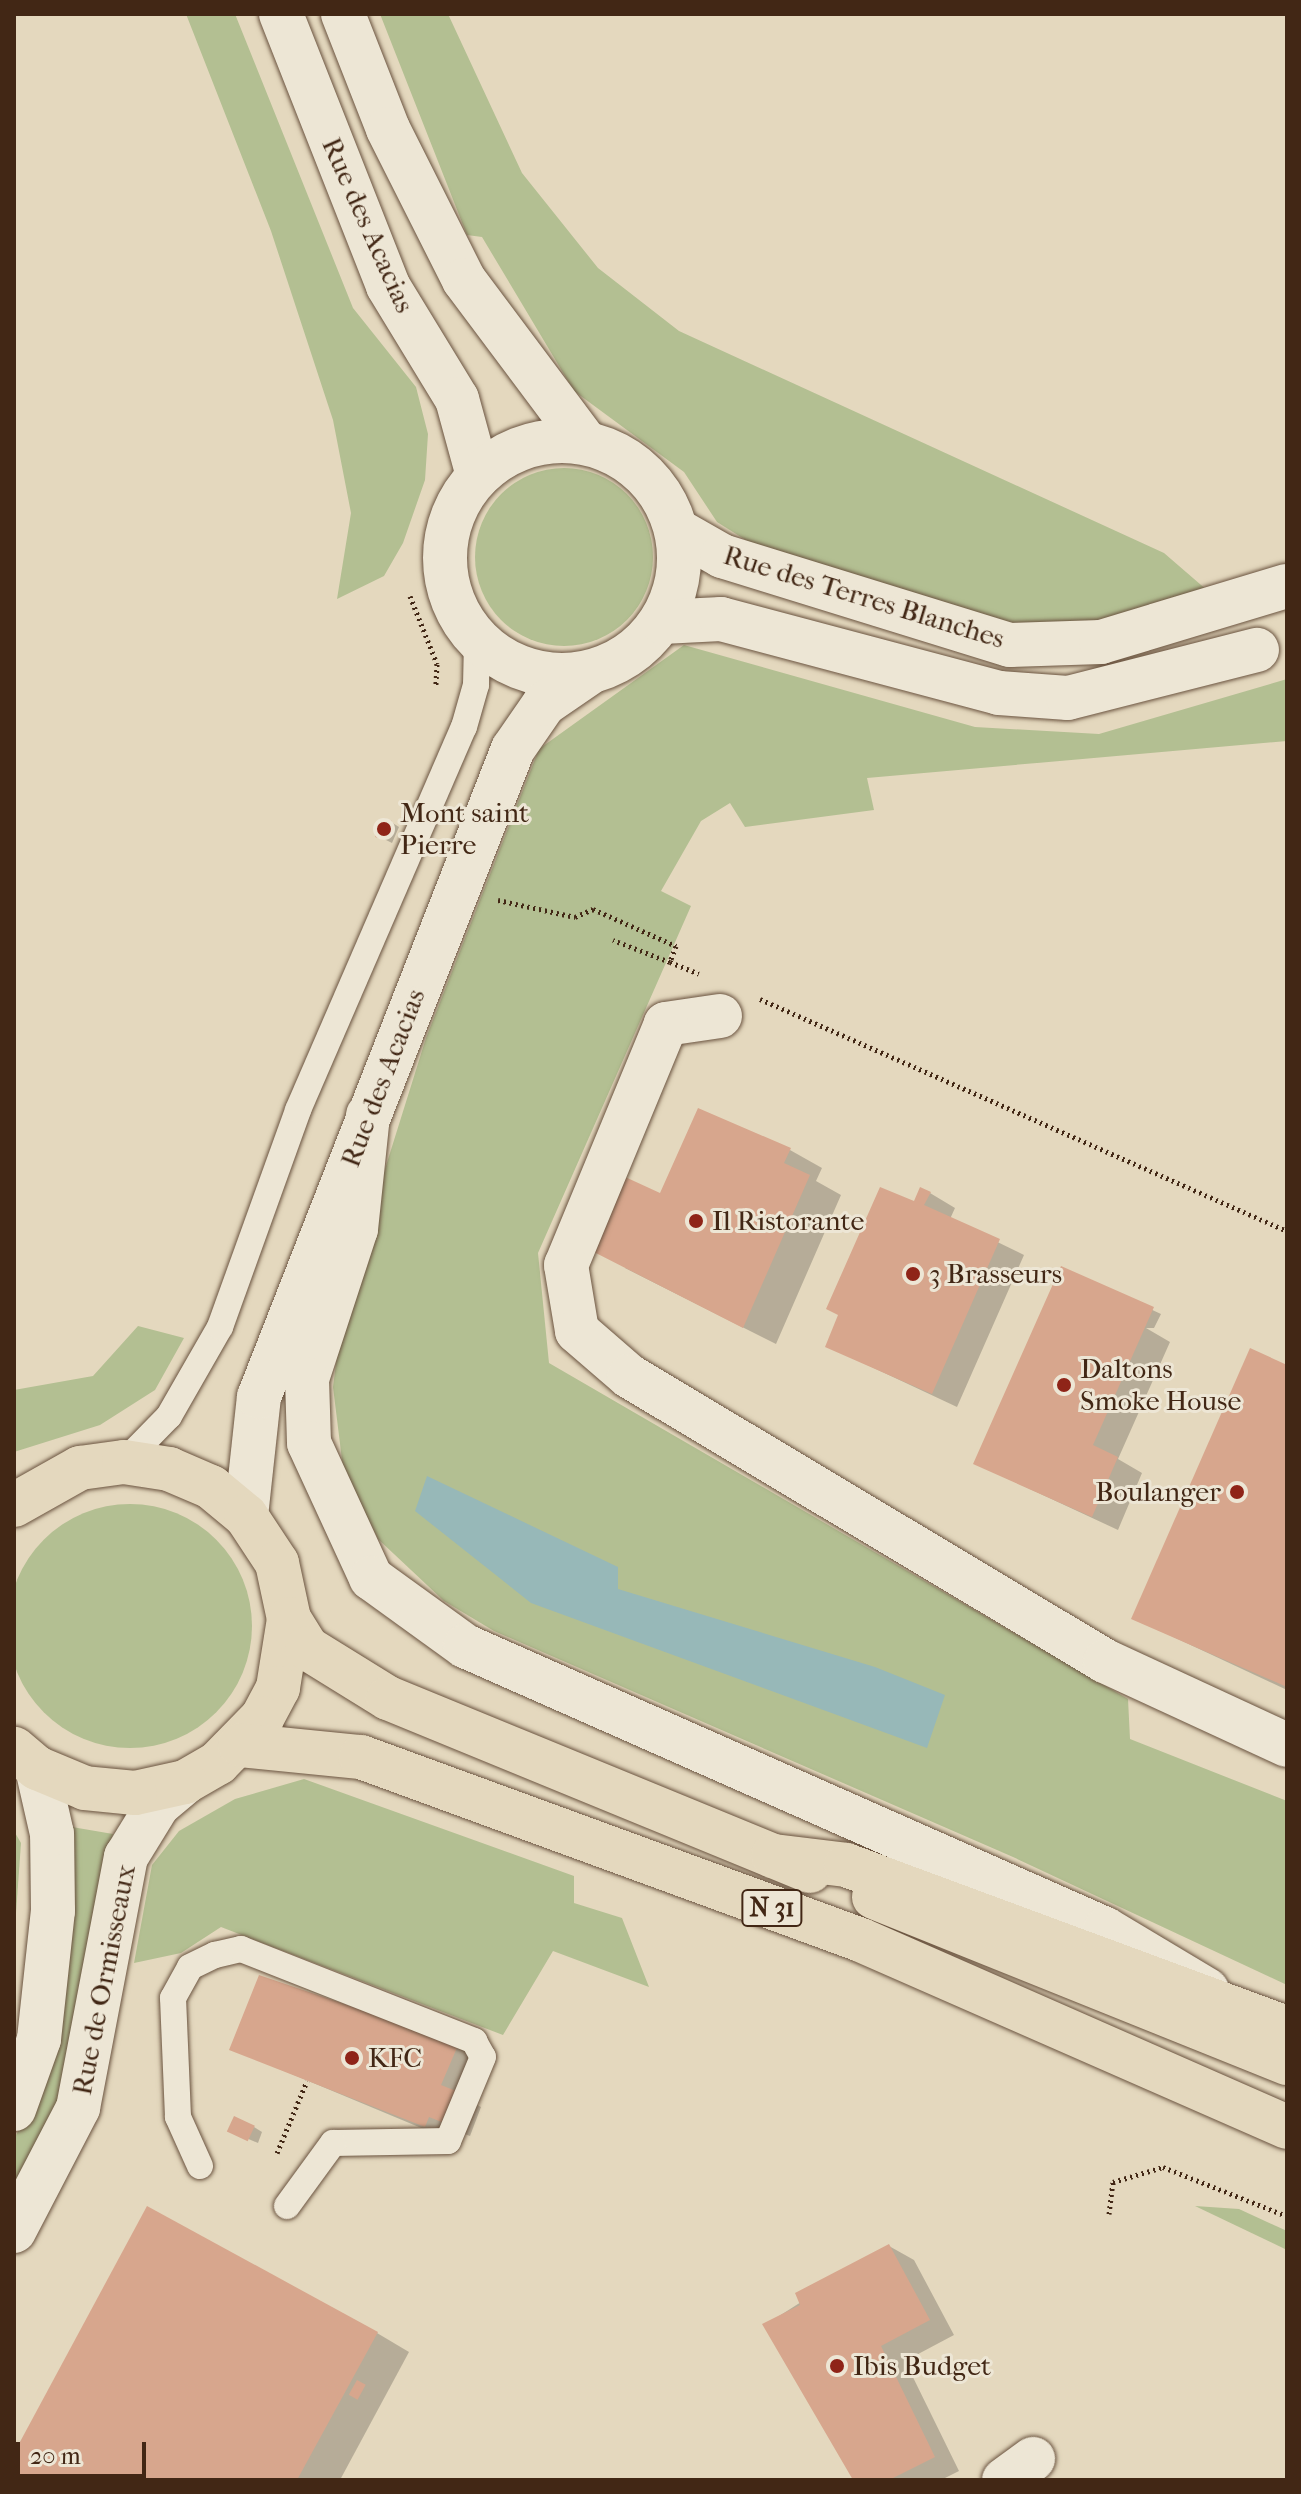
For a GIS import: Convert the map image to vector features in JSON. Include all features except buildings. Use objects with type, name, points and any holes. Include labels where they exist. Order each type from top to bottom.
[{"type":"main road","points":[[14,1505],[80,1468],[124,1462],[197,1481],[246,1516],[277,1563],[289,1619],[278,1688],[240,1745],[185,1782],[135,1793],[85,1788],[26,1759]]},
{"type":"main road","name":"N 31","points":[[289,1619],[307,1648],[388,1698],[1287,2063]]},
{"type":"main road","name":"N 31","points":[[240,1745],[361,1757],[861,1940],[1287,2127]]},
{"type":"main road","points":[[773,1856],[846,1865],[1287,2028]]},
{"type":"street","name":"Rue des Acacias","points":[[281,14],[388,286],[457,399],[478,476]]},
{"type":"street","name":"Rue des Acacias","points":[[343,14],[388,129],[464,280],[585,442]]},
{"type":"street","points":[[546,442],[585,442],[627,459],[659,490],[678,531],[679,578],[662,622],[630,655],[588,674],[528,671],[477,641],[446,580],[445,543],[456,506],[478,476],[509,452],[546,442]]},
{"type":"street","name":"Rue des Terres Blanches","points":[[678,531],[722,556],[1010,645],[1101,642],[1287,586]]},
{"type":"street","name":"Rue des Terres Blanches","points":[[662,622],[721,619],[999,693],[1068,698],[1277,644]]},
{"type":"street","name":"Rue des Acacias","points":[[246,1516],[259,1397],[513,749],[544,704],[588,674]]},
{"type":"street","points":[[724,996],[666,1024],[566,1265],[577,1331],[629,1376],[1105,1661],[1287,1745]]},
{"type":"street","points":[[368,1115],[356,1229],[307,1379],[309,1443],[371,1578],[465,1646],[1105,1929],[1184,1970],[1227,2006]]},
{"type":"street","name":"Rue de Ormisseaux","points":[[14,2109],[39,2039],[53,1911],[52,1834],[26,1759]]},
{"type":"street","name":"Rue de Ormisseaux","points":[[14,2231],[78,2108],[126,1857],[158,1805],[185,1782]]},
{"type":"lane","points":[[124,1462],[169,1416],[220,1327],[298,1110],[464,727],[476,685],[477,641]]},
{"type":"lane","points":[[200,2166],[178,2117],[173,1998],[190,1967],[215,1955],[241,1949],[474,2041],[483,2057],[448,2141],[333,2143],[287,2206]]},
{"type":"path","points":[[502,884],[496,899],[575,917],[593,909],[676,946],[670,962]]},
{"type":"path","points":[[613,940],[670,962],[724,996],[1287,1231]]},
{"type":"path","points":[[277,2153],[307,2081]]},
{"type":"path","points":[[1109,2214],[1113,2182],[1163,2167],[1287,2216]]},
{"type":"green space","points":[[186,14],[235,14],[353,308],[416,387],[428,434],[425,480],[403,543],[384,576],[337,599],[351,513],[333,420],[271,231]]},
{"type":"green space","points":[[380,14],[448,14],[522,173],[598,268],[679,331],[1164,553],[1208,591],[1088,623],[997,626],[760,549],[717,522],[684,472],[574,391],[482,237],[467,235]]},
{"type":"green space","points":[[564,468],[598,475],[627,494],[646,523],[653,557],[646,591],[627,620],[598,639],[564,646],[530,639],[501,620],[482,591],[475,557],[482,523],[501,494],[530,475]]},
{"type":"green space","points":[[684,645],[975,727],[1099,734],[1287,679],[1287,741],[867,778],[874,810],[745,827],[730,803],[701,821],[661,891],[691,906],[538,1253],[549,1363],[1128,1699],[1130,1739],[1287,1801],[1287,1985],[1013,1857],[494,1631],[444,1601],[378,1539],[343,1468],[333,1387],[344,1300],[426,1038],[539,749]]},
{"type":"green space","points":[[138,1326],[184,1338],[155,1390],[100,1425],[14,1452],[14,1390],[93,1376]]},
{"type":"green space","points":[[130,1504],[154,1506],[177,1513],[198,1524],[216,1540],[232,1558],[243,1579],[250,1602],[250,1650],[243,1673],[232,1694],[216,1712],[198,1728],[177,1739],[154,1746],[130,1748],[106,1746],[83,1739],[62,1728],[44,1712],[28,1694],[17,1673],[10,1650],[8,1626],[10,1602],[17,1579],[28,1558],[44,1540],[62,1524],[83,1513],[106,1506]]},
{"type":"green space","points":[[304,1779],[574,1876],[574,1903],[622,1918],[649,1987],[553,1951],[503,2035],[221,1927],[181,1953],[134,1963],[152,1865],[179,1831],[235,1799]]},
{"type":"green space","points":[[72,1827],[113,1834],[55,2115],[14,2194],[14,2139],[39,2090]]},
{"type":"green space","points":[[14,1831],[21,1843],[14,1941]]},
{"type":"green space","points":[[1195,2206],[1239,2209],[1287,2231],[1287,2250]]},
{"type":"water","points":[[427,1476],[618,1567],[618,1589],[875,1667],[945,1695],[927,1748],[531,1603],[415,1511]]},
{"type":"place","name":"Mont saint Pierre","points":[[384,829]]},
{"type":"place","name":"Il Ristorante","points":[[696,1221]]},
{"type":"place","name":"3 Brasseurs","points":[[913,1274]]},
{"type":"place","name":"Daltons Smoke House","points":[[1064,1385]]},
{"type":"place","name":"Boulanger","points":[[1237,1492]]},
{"type":"place","name":"KFC","points":[[352,2058]]},
{"type":"place","name":"Ibis Budget","points":[[837,2366]]}]
